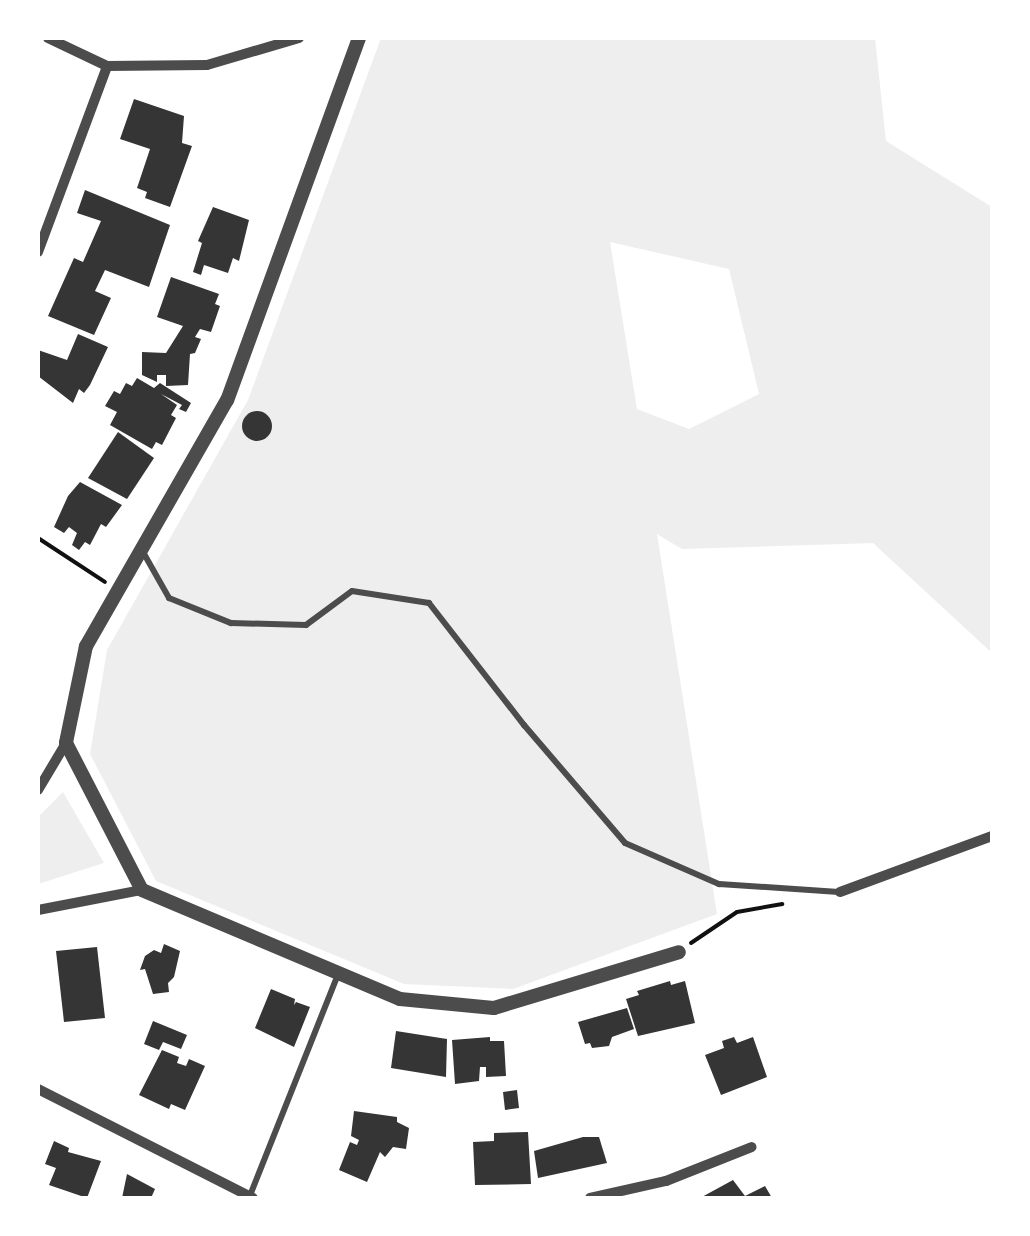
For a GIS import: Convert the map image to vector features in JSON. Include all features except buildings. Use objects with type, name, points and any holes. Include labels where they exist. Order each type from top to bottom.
[{"type":"street","points":[[48,38],[107,66],[207,65],[299,38]]},
{"type":"street","points":[[38,790],[66,743],[86,646],[227,400],[359,38]]},
{"type":"street","points":[[38,252],[107,66]]},
{"type":"street","points":[[66,743],[142,890]]},
{"type":"street","points":[[840,892],[992,836]]},
{"type":"street","points":[[38,910],[142,890],[400,999],[494,1008],[678,952]]},
{"type":"street","points":[[38,1089],[251,1198]]},
{"type":"street","points":[[590,1198],[666,1181],[752,1147]]},
{"type":"lane","points":[[142,549],[169,598],[231,623],[306,624],[352,592],[429,603],[524,725],[625,843],[719,884],[840,892]]},
{"type":"lane","points":[[251,1198],[338,973]]},
{"type":"path","points":[[38,538],[118,590]]},
{"type":"path","points":[[678,952],[737,912],[789,902]]},
{"type":"shaded area","points":[[381,38],[875,38],[886,141],[992,207],[992,653],[873,543],[682,549],[657,534],[717,914],[513,989],[404,984],[156,881],[90,754],[107,650],[248,400]],"holes":[[[610,242],[729,269],[759,394],[689,429],[637,409]]]},
{"type":"shaded area","points":[[63,792],[104,863],[38,884],[38,817]]}]
